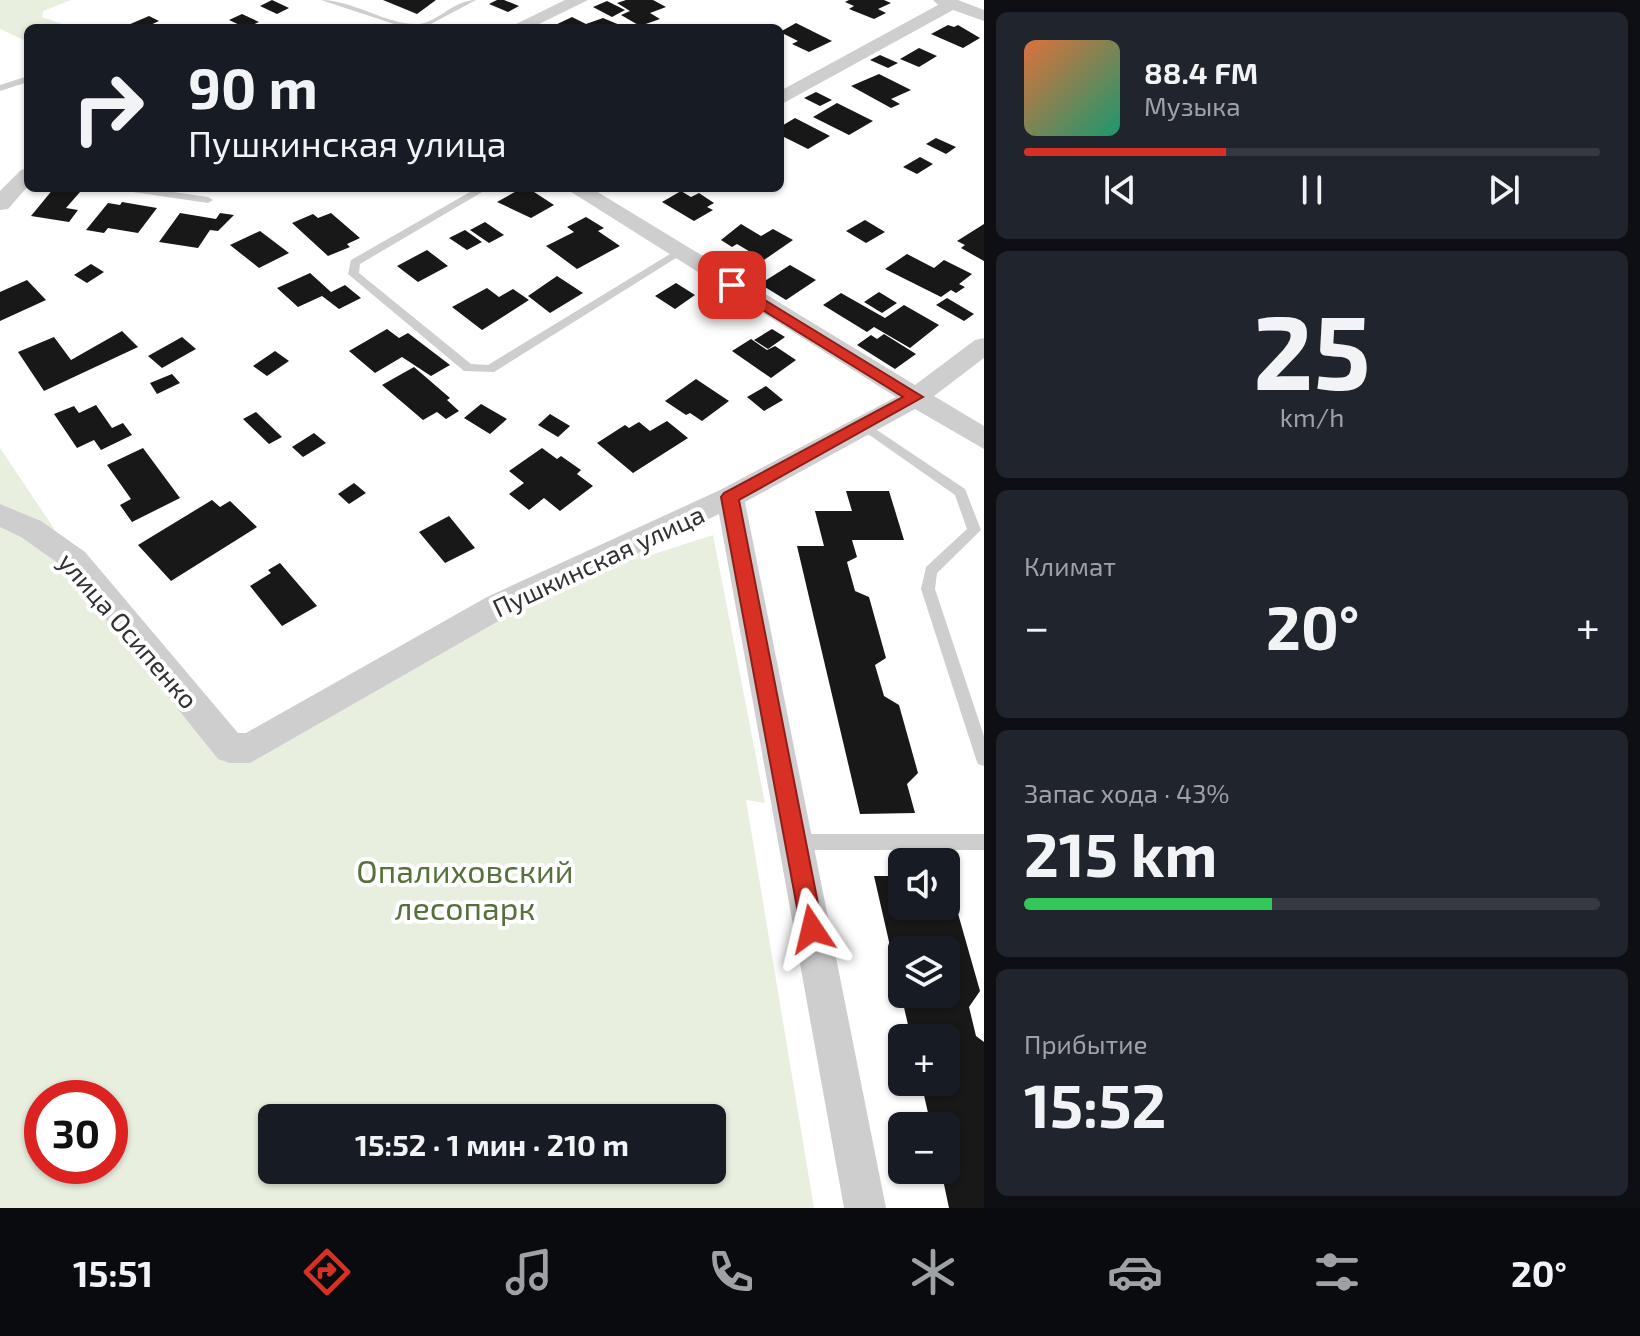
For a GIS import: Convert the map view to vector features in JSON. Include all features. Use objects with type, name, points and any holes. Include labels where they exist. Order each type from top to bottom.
[{"type":"street","points":[[526,24],[579,0]]},
{"type":"street","points":[[784,97],[947,2],[984,16]]},
{"type":"street","points":[[0,204],[24,178]]},
{"type":"street","points":[[582,192],[984,439]]},
{"type":"street","points":[[597,201],[613,192]]},
{"type":"street","name":"Пушкинская улица","points":[[250,748],[498,606],[730,497],[916,397],[984,346]]},
{"type":"street","points":[[730,497],[865,1208]]},
{"type":"street","name":"улица Осипенко","points":[[0,515],[31,529],[75,560],[230,748],[250,748]]},
{"type":"lane","points":[[325,0],[407,24]]},
{"type":"lane","points":[[432,24],[472,0]]},
{"type":"lane","points":[[0,88],[24,80]]},
{"type":"lane","points":[[153,192],[208,200]]},
{"type":"lane","points":[[477,192],[355,262],[353,274],[468,368],[490,369],[679,253]]},
{"type":"lane","points":[[862,424],[960,492],[974,530],[931,571],[928,589],[984,759]]},
{"type":"lane","points":[[795,842],[984,842]]},
{"type":"green space","points":[[0,0],[71,0],[43,11],[42,17],[62,24],[24,24],[24,40],[0,29]]},
{"type":"green space","name":"Опалиховский лесопарк","points":[[0,448],[75,560],[230,748],[650,535],[651,555],[713,535],[765,803],[746,800],[814,1208],[0,1208]]},
{"type":"building","points":[[272,0],[289,8],[277,14],[260,6]]},
{"type":"building","points":[[383,0],[436,0],[417,14]]},
{"type":"building","points":[[497,0],[519,6],[508,12],[489,4]]},
{"type":"building","points":[[653,0],[666,7],[650,13],[660,19],[637,24],[621,15],[630,11],[617,3]]},
{"type":"building","points":[[884,0],[891,3],[878,9],[886,13],[874,19],[849,9],[854,6],[845,2]]},
{"type":"building","points":[[607,1],[625,10],[612,17],[593,7]]},
{"type":"building","points":[[242,14],[259,22],[238,24],[229,20]]},
{"type":"building","points":[[149,16],[159,21],[153,24],[130,24]]},
{"type":"building","points":[[572,17],[586,24],[557,24]]},
{"type":"building","points":[[603,18],[617,24],[586,24]]},
{"type":"building","points":[[796,23],[832,41],[809,52],[792,44],[798,41],[784,34],[784,30]]},
{"type":"building","points":[[948,25],[958,25],[980,38],[963,48],[931,34]]},
{"type":"building","points":[[919,48],[937,56],[919,67],[900,59]]},
{"type":"building","points":[[880,55],[898,63],[888,68],[870,60]]},
{"type":"building","points":[[879,74],[911,90],[891,99],[900,104],[891,108],[851,86]]},
{"type":"building","points":[[816,92],[832,100],[820,106],[804,98]]},
{"type":"building","points":[[837,103],[873,121],[849,135],[813,117]]},
{"type":"building","points":[[795,118],[830,136],[808,149],[784,137],[784,125]]},
{"type":"building","points":[[936,138],[956,147],[946,154],[926,144]]},
{"type":"building","points":[[920,157],[933,164],[917,174],[903,167]]},
{"type":"building","points":[[51,192],[80,192],[66,208],[78,210],[69,222],[31,216]]},
{"type":"building","points":[[515,192],[534,192],[554,205],[531,218],[497,202]]},
{"type":"building","points":[[683,192],[691,197],[699,193],[714,203],[707,207],[713,210],[694,221],[662,202]]},
{"type":"building","points":[[122,202],[157,208],[138,233],[108,228],[104,233],[86,230],[108,203],[120,205]]},
{"type":"building","points":[[180,213],[216,219],[220,213],[234,215],[218,231],[210,230],[198,248],[159,242]]},
{"type":"building","points":[[331,213],[360,238],[347,244],[350,247],[328,256],[292,223],[313,214],[318,218]]},
{"type":"building","points":[[586,217],[604,228],[598,231],[620,246],[577,269],[546,246],[574,232],[567,227]]},
{"type":"building","points":[[865,220],[885,232],[866,243],[846,231]]},
{"type":"building","points":[[485,222],[504,235],[489,243],[470,230]]},
{"type":"building","points":[[741,224],[761,236],[773,229],[793,240],[764,260],[737,244],[732,247],[721,240]]},
{"type":"building","points":[[984,224],[984,261],[961,248],[965,245],[957,241]]},
{"type":"building","points":[[465,230],[482,242],[467,250],[449,238]]},
{"type":"building","points":[[260,231],[289,253],[259,268],[230,245]]},
{"type":"building","points":[[427,250],[448,266],[418,282],[397,266]]},
{"type":"building","points":[[907,254],[934,268],[944,260],[972,274],[959,284],[965,287],[956,293],[951,290],[941,297],[885,269]]},
{"type":"building","points":[[91,264],[104,272],[87,283],[74,275]]},
{"type":"building","points":[[790,265],[816,280],[786,300],[760,284]]},
{"type":"building","points":[[310,273],[331,292],[345,285],[361,298],[339,309],[322,296],[298,307],[277,288]]},
{"type":"building","points":[[557,276],[583,293],[550,313],[528,296]]},
{"type":"building","points":[[27,280],[46,300],[0,321],[0,292]]},
{"type":"building","points":[[676,283],[695,295],[675,309],[655,296]]},
{"type":"building","points":[[487,288],[499,297],[513,289],[529,300],[482,330],[452,307]]},
{"type":"building","points":[[879,292],[897,303],[882,313],[864,302]]},
{"type":"building","points":[[841,293],[885,318],[904,305],[939,325],[910,348],[874,327],[867,332],[823,305]]},
{"type":"building","points":[[947,298],[974,314],[964,321],[936,305]]},
{"type":"building","points":[[387,329],[399,338],[408,333],[450,365],[431,376],[402,357],[375,373],[349,351]]},
{"type":"building","points":[[772,329],[785,337],[768,349],[754,340]]},
{"type":"building","points":[[122,331],[138,347],[44,391],[18,352],[54,337],[71,360]]},
{"type":"building","points":[[884,334],[916,354],[895,369],[857,345],[871,335],[877,339]]},
{"type":"building","points":[[182,337],[196,349],[162,368],[148,356]]},
{"type":"building","points":[[751,339],[767,350],[775,346],[796,360],[771,378],[732,351]]},
{"type":"building","points":[[275,351],[289,361],[267,376],[253,366]]},
{"type":"building","points":[[414,367],[450,398],[447,400],[459,411],[446,419],[437,412],[423,420],[382,385]]},
{"type":"building","points":[[172,374],[180,383],[157,394],[150,383]]},
{"type":"building","points":[[696,379],[729,401],[702,421],[665,401]]},
{"type":"building","points":[[766,386],[783,400],[764,411],[747,397]]},
{"type":"building","points":[[481,404],[507,419],[490,434],[464,418]]},
{"type":"building","points":[[96,405],[112,428],[123,423],[132,435],[101,450],[94,440],[77,448],[54,414],[74,406],[79,413]]},
{"type":"building","points":[[256,412],[282,437],[269,444],[243,419]]},
{"type":"building","points":[[550,414],[570,426],[558,437],[538,425]]},
{"type":"building","points":[[667,421],[688,438],[633,473],[597,443],[625,425],[629,428],[639,422],[650,431]]},
{"type":"building","points":[[314,433],[326,443],[303,457],[292,447]]},
{"type":"building","points":[[143,448],[180,498],[132,522],[120,505],[131,499],[107,465]]},
{"type":"building","points":[[542,448],[581,470],[577,474],[593,486],[560,511],[544,498],[529,510],[509,494],[524,483],[509,471]]},
{"type":"building","points":[[354,483],[366,493],[349,504],[338,494]]},
{"type":"building","points":[[846,491],[889,491],[904,540],[852,540],[857,557],[847,562],[855,591],[869,597],[886,658],[875,665],[884,696],[899,705],[918,773],[907,784],[915,813],[860,814],[797,546],[824,546],[815,511],[852,511]]},
{"type":"building","points":[[212,500],[220,507],[230,501],[257,527],[171,581],[138,545]]},
{"type":"building","points":[[449,516],[475,548],[445,563],[419,532]]},
{"type":"building","points":[[280,563],[317,606],[282,626],[250,586],[271,573],[268,570]]},
{"type":"building","points":[[874,876],[888,876],[888,920],[960,920],[980,991],[969,1007],[976,1036],[984,1042],[984,1208],[949,1208],[944,1184],[960,1184],[960,1112],[928,1112],[924,1096],[960,1096],[960,1024],[908,1024],[904,1008],[960,1008],[960,936],[888,937]]},
{"type":"route","points":[[732,285],[916,397],[730,497],[812,929]]}]
